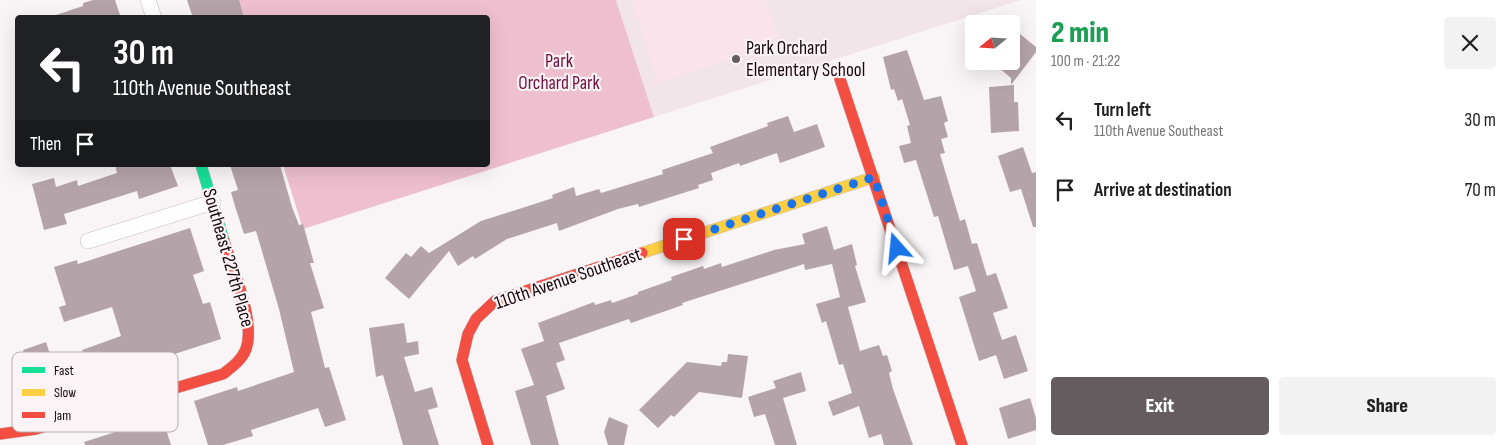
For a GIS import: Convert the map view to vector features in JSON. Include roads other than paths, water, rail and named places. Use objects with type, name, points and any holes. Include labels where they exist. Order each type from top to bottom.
[{"type":"street","points":[[148,0],[153,15]]},
{"type":"street","points":[[840,79],[962,445]]},
{"type":"street","name":"Southeast 227th Place","points":[[178,387],[223,374],[238,364],[248,351],[247,316],[202,167]]},
{"type":"street","name":"110th Avenue Southeast","points":[[488,445],[462,360],[463,347],[470,327],[480,312],[495,301],[874,177]]},
{"type":"street","points":[[88,241],[213,202]]},
{"type":"street","name":"Southeast 227th Place","points":[[0,434],[14,432]]},
{"type":"place","name":"Park Orchard Elementary School","points":[[736,59]]},
{"type":"park label","name":"Park Orchard Park","points":[[559,72]]}]
